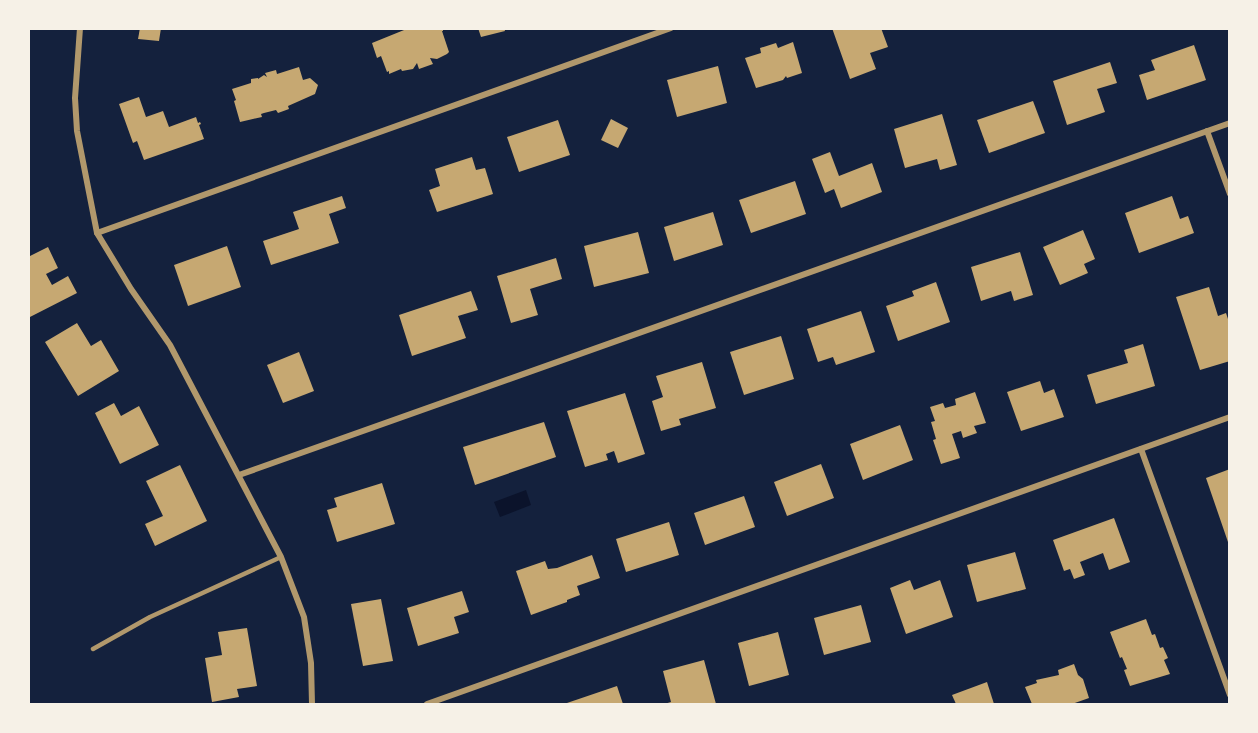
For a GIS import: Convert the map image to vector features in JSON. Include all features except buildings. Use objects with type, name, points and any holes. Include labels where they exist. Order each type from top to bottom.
[{"type":"street","points":[[80,28],[75,98],[77,132],[97,233],[131,289],[170,345],[281,556],[304,617],[311,663],[312,705]]},
{"type":"street","points":[[97,233],[671,28]]},
{"type":"street","points":[[239,475],[1230,123]]},
{"type":"street","points":[[1207,131],[1230,194]]},
{"type":"street","points":[[427,705],[1230,417]]},
{"type":"street","points":[[1141,449],[1230,695]]},
{"type":"lane","points":[[93,649],[150,617],[281,556]]},
{"type":"water","points":[[526,490],[531,505],[500,517],[494,502]]}]
